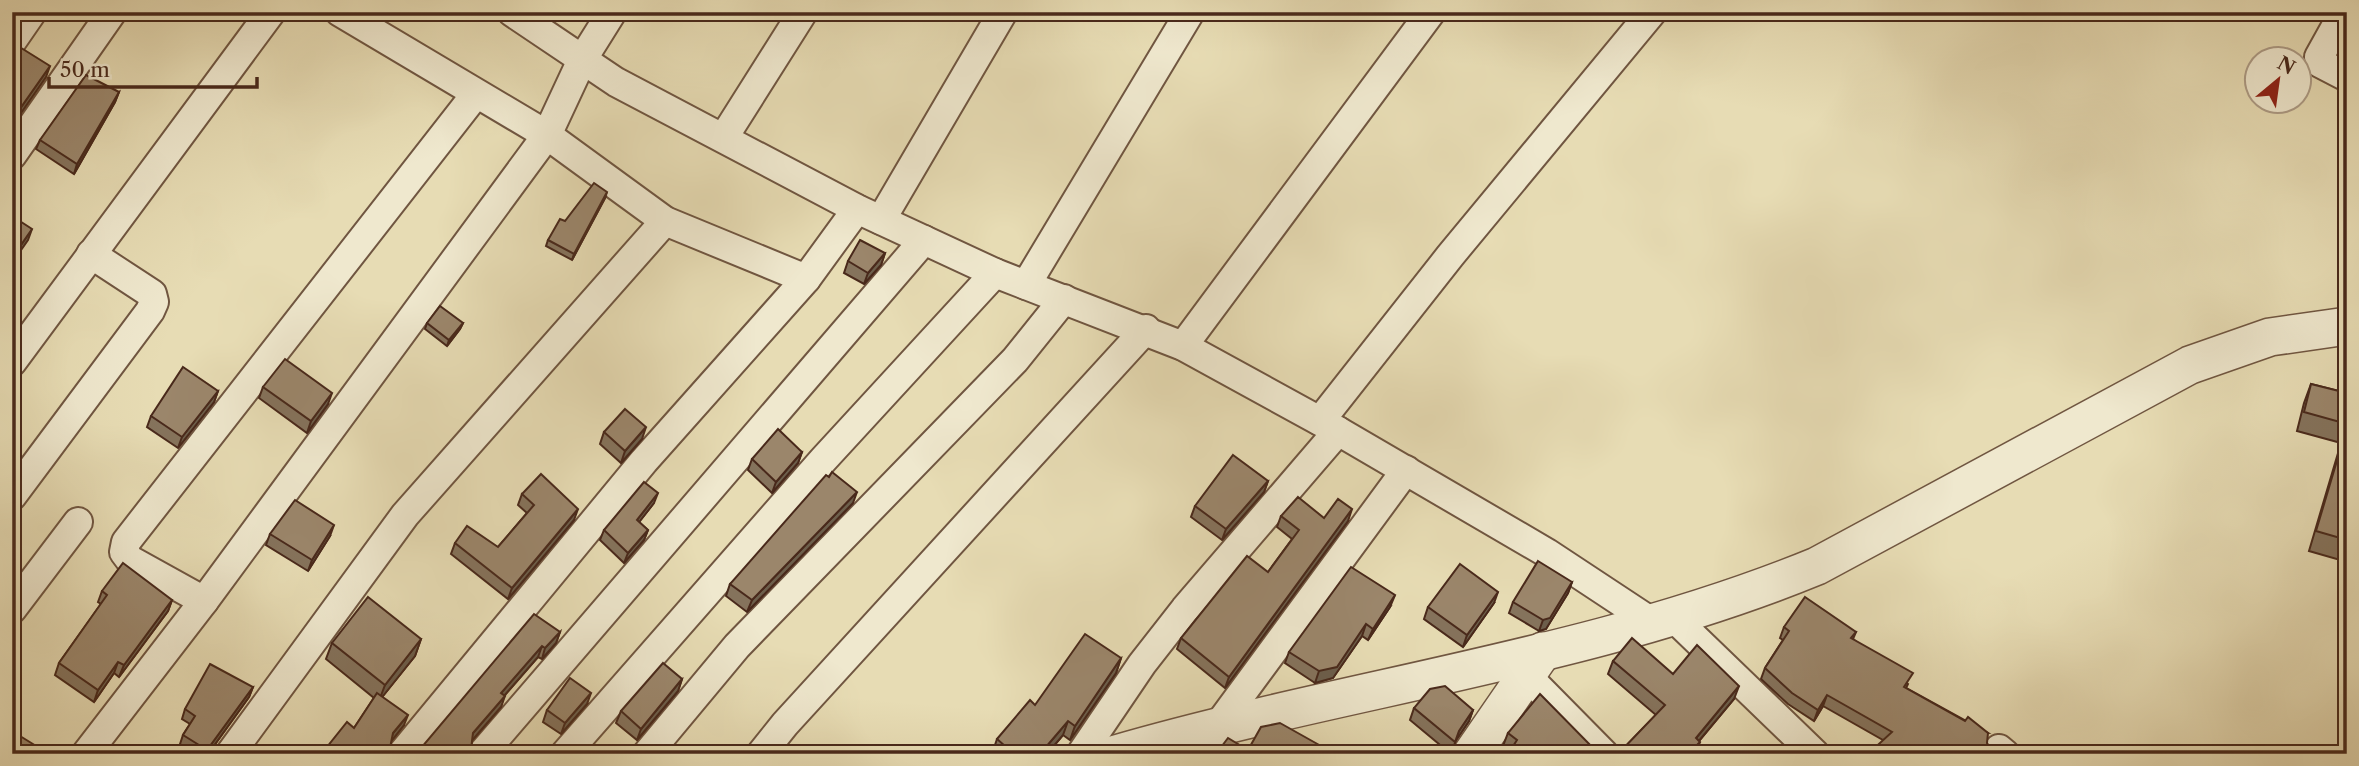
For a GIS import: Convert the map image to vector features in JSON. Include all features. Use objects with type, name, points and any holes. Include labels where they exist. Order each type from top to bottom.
[{"type":"street","points":[[12,41],[32,12]]},
{"type":"street","points":[[12,155],[112,12]]},
{"type":"street","points":[[12,362],[271,12]]},
{"type":"street","points":[[341,12],[547,135],[665,221],[806,279]]},
{"type":"street","points":[[512,12],[616,82],[869,214],[995,273],[1146,329],[1183,346],[1329,426],[1596,584],[1661,619],[1815,754]]},
{"type":"street","points":[[86,754],[204,601],[547,135],[582,60],[612,12]]},
{"type":"street","points":[[724,137],[803,12]]},
{"type":"street","points":[[402,754],[644,461],[806,279],[869,214],[1003,12]]},
{"type":"street","points":[[1026,285],[1191,12]]},
{"type":"street","points":[[1081,754],[1142,664],[1329,426],[1450,256],[1652,12]]},
{"type":"street","points":[[2344,12],[2319,57],[2320,63],[2326,69],[2347,77]]},
{"type":"street","points":[[1183,346],[1424,14]]},
{"type":"street","points":[[204,601],[130,560],[124,552],[126,542],[475,94]]},
{"type":"street","points":[[230,754],[405,515],[665,221]]},
{"type":"street","points":[[482,754],[924,240]]},
{"type":"street","points":[[12,496],[154,302],[152,294],[92,254]]},
{"type":"street","points":[[573,751],[805,480],[995,273]]},
{"type":"street","points":[[647,754],[746,636],[999,377],[1064,299]]},
{"type":"street","points":[[1116,754],[1205,741],[1535,664],[1661,619],[1765,587],[1817,566],[2190,365],[2270,337],[2347,326]]},
{"type":"street","points":[[761,754],[785,724],[1146,329]]},
{"type":"street","points":[[1205,741],[1406,470]]},
{"type":"street","points":[[12,609],[78,522]]},
{"type":"street","points":[[1482,750],[1535,664]]},
{"type":"street","points":[[1535,664],[1604,754]]},
{"type":"building","points":[[18,46],[50,66],[12,120],[12,54]]},
{"type":"building","points":[[86,75],[119,92],[77,164],[40,140]]},
{"type":"building","points":[[594,183],[607,192],[574,254],[548,240],[560,219],[565,221]]},
{"type":"building","points":[[12,216],[32,229],[12,258]]},
{"type":"building","points":[[860,240],[885,253],[868,273],[848,261]]},
{"type":"building","points":[[440,306],[463,323],[449,340],[427,323]]},
{"type":"building","points":[[285,359],[332,393],[311,421],[263,387]]},
{"type":"building","points":[[183,367],[218,391],[182,437],[151,416]]},
{"type":"building","points":[[2311,384],[2347,393],[2347,424],[2304,412]]},
{"type":"building","points":[[625,409],[646,427],[625,451],[604,432]]},
{"type":"building","points":[[2347,427],[2347,540],[2316,531]]},
{"type":"building","points":[[778,429],[802,452],[776,482],[752,459]]},
{"type":"building","points":[[1233,455],[1268,481],[1226,529],[1195,506]]},
{"type":"building","points":[[832,472],[857,492],[752,600],[730,584],[826,475],[829,477]]},
{"type":"building","points":[[541,474],[578,509],[512,588],[455,543],[467,526],[498,547],[534,505],[522,494]]},
{"type":"building","points":[[644,482],[658,493],[637,520],[648,530],[628,553],[604,530]]},
{"type":"building","points":[[1298,497],[1324,518],[1338,499],[1352,509],[1229,677],[1181,638],[1247,556],[1268,572],[1299,530],[1281,516]]},
{"type":"building","points":[[295,500],[334,525],[312,560],[270,534]]},
{"type":"building","points":[[1538,561],[1572,582],[1550,618],[1543,620],[1513,602]]},
{"type":"building","points":[[123,563],[172,600],[124,665],[118,662],[98,690],[59,663],[107,595],[102,591]]},
{"type":"building","points":[[1460,564],[1498,592],[1467,635],[1428,607]]},
{"type":"building","points":[[1351,567],[1395,595],[1373,629],[1366,624],[1337,667],[1319,671],[1289,652]]},
{"type":"building","points":[[368,597],[421,639],[385,685],[332,643]]},
{"type":"building","points":[[1805,597],[1856,632],[1851,638],[1913,673],[1904,687],[1965,721],[1968,717],[1988,733],[1987,743],[1997,754],[1868,754],[1892,732],[1827,695],[1818,710],[1792,693],[1765,668],[1789,631],[1784,627]]},
{"type":"building","points":[[534,614],[560,632],[545,648],[542,646],[501,693],[505,696],[473,733],[471,749],[474,754],[416,754]]},
{"type":"building","points":[[1085,634],[1121,658],[1075,726],[1068,721],[1040,754],[1014,754],[997,739],[1030,700],[1035,705]]},
{"type":"building","points":[[1632,638],[1673,674],[1697,645],[1739,686],[1696,738],[1700,742],[1688,754],[1618,754],[1665,705],[1613,661]]},
{"type":"building","points":[[663,663],[682,679],[641,729],[621,711]]},
{"type":"building","points":[[210,664],[253,687],[207,750],[183,735],[195,716],[185,709]]},
{"type":"building","points":[[570,678],[591,693],[565,723],[547,710]]},
{"type":"building","points":[[1445,686],[1473,710],[1455,742],[1414,708],[1430,689]]},
{"type":"building","points":[[377,693],[408,715],[393,733],[390,748],[394,754],[323,752],[347,722],[354,728]]},
{"type":"building","points":[[1540,694],[1600,754],[1508,754],[1517,740],[1508,733]]},
{"type":"building","points":[[1280,723],[1321,746],[1316,754],[1216,754],[1228,738],[1248,750],[1261,727]]},
{"type":"building","points":[[20,736],[41,749],[38,754],[12,754],[12,748]]},
{"type":"building","points":[[109,746],[121,754],[102,754]]}]
